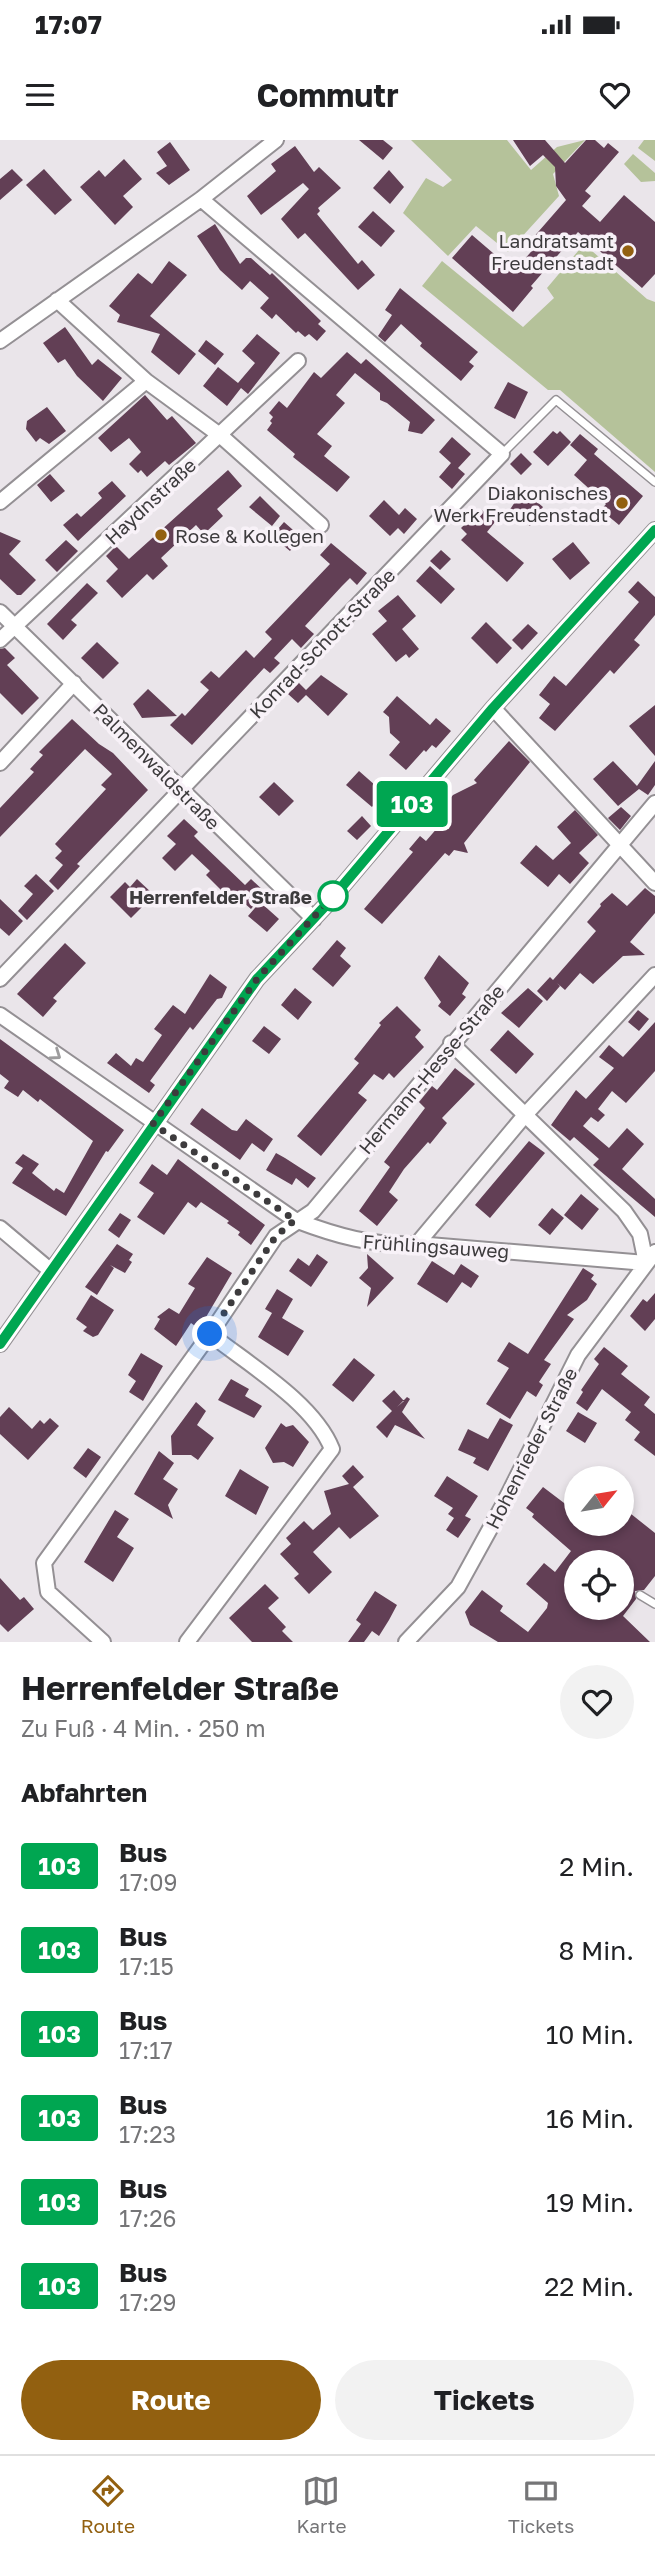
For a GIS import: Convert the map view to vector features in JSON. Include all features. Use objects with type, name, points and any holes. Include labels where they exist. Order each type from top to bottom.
[{"type":"street","points":[[0,341],[201,199],[276,140]]},
{"type":"street","points":[[201,199],[502,454]]},
{"type":"street","points":[[57,300],[146,381],[221,436],[321,525]]},
{"type":"street","name":"Haydnstraße","points":[[0,639],[221,436],[298,361]]},
{"type":"street","points":[[0,502],[146,381]]},
{"type":"street","name":"Konrad-Schott-Straße","points":[[0,979],[502,454]]},
{"type":"street","points":[[0,1344],[257,979],[314,919],[493,708],[655,530]]},
{"type":"street","name":"Palmenwaldstraße","points":[[0,612],[314,919]]},
{"type":"street","points":[[0,763],[74,683]]},
{"type":"street","points":[[493,708],[655,883]]},
{"type":"street","name":"Hermann-Hesse-Straße","points":[[103,1642],[48,1592],[44,1563],[210,1334],[276,1236],[295,1220],[313,1210],[451,1042],[655,803]]},
{"type":"street","points":[[417,1244],[525,1115],[655,975]]},
{"type":"street","name":"Frühlingsauweg","points":[[0,1015],[153,1124],[295,1220],[343,1238],[386,1245],[417,1244],[652,1262]]},
{"type":"street","points":[[451,1042],[624,1211],[640,1234],[652,1262]]},
{"type":"street","points":[[0,1228],[51,1271]]},
{"type":"street","name":"Hohenrieder Straße","points":[[406,1642],[458,1587],[502,1507],[578,1355],[652,1262]]},
{"type":"street","points":[[187,1642],[332,1449],[326,1432],[293,1399],[210,1334]]},
{"type":"lane","name":"Konrad-Schott-Straße","points":[[502,454],[556,400],[655,482]]},
{"type":"lane","points":[[640,1595],[655,1604]]},
{"type":"green space","points":[[411,140],[507,140],[531,170],[557,147],[585,140],[553,174],[559,196],[508,252],[476,226],[448,256],[403,213],[426,178],[443,187],[452,180]]},
{"type":"green space","points":[[644,140],[655,140],[655,161],[638,148]]},
{"type":"green space","points":[[633,154],[655,173],[655,181],[641,182],[624,164]]},
{"type":"green space","points":[[584,244],[647,299],[655,302],[655,472],[560,390],[548,390],[422,286],[442,261],[523,327],[554,298],[547,288]]},
{"type":"building","points":[[359,140],[383,140],[393,148],[383,160]]},
{"type":"building","name":"Landratsamt Freudenstadt","points":[[513,140],[545,140],[565,163],[586,140],[595,140],[604,148],[608,143],[619,152],[585,191],[591,196],[582,206],[600,222],[624,195],[655,222],[655,274],[642,288],[578,232],[531,286],[533,288],[513,312],[452,258],[472,235],[514,271],[538,244],[532,239],[566,200],[556,186],[555,167],[543,155],[530,166]]},
{"type":"building","points":[[170,142],[190,170],[169,185],[156,173],[167,166],[157,152]]},
{"type":"building","points":[[295,146],[314,172],[319,167],[341,188],[318,208],[320,211],[317,214],[358,264],[362,260],[375,275],[358,290],[305,233],[298,239],[281,219],[309,189],[303,183],[261,215],[247,196],[276,171],[271,164]]},
{"type":"building","points":[[124,159],[142,179],[123,196],[133,207],[115,225],[80,187],[99,170],[105,177]]},
{"type":"building","points":[[12,169],[23,180],[0,200],[0,179]]},
{"type":"building","points":[[44,169],[72,200],[55,215],[26,185]]},
{"type":"building","points":[[389,170],[404,187],[390,204],[373,188]]},
{"type":"building","points":[[373,211],[395,231],[381,247],[358,227]]},
{"type":"building","points":[[215,224],[240,264],[246,258],[251,258],[270,275],[272,273],[321,321],[318,324],[326,331],[317,341],[309,334],[305,337],[298,331],[296,333],[276,314],[272,319],[260,308],[269,298],[250,281],[242,290],[220,270],[197,236]]},
{"type":"building","points":[[169,261],[187,275],[150,316],[196,354],[179,375],[151,352],[160,334],[117,322],[120,315],[109,306],[138,273],[152,284]]},
{"type":"building","points":[[400,288],[478,352],[469,362],[474,366],[461,381],[420,346],[422,343],[401,324],[385,342],[378,336],[392,315],[385,310]]},
{"type":"building","points":[[65,327],[92,365],[98,359],[122,378],[103,401],[77,376],[65,359],[58,363],[43,343]]},
{"type":"building","points":[[257,334],[280,353],[248,394],[241,388],[227,406],[203,386],[218,367],[238,383],[255,363],[242,351]]},
{"type":"building","points":[[206,340],[224,354],[215,365],[198,351]]},
{"type":"building","points":[[347,352],[361,364],[366,359],[435,420],[422,434],[408,431],[410,422],[380,400],[380,393],[355,373],[336,395],[345,403],[317,434],[332,446],[324,456],[350,477],[337,492],[293,457],[295,454],[267,430],[273,417],[269,413],[279,401],[287,408],[314,372],[321,378]]},
{"type":"building","points":[[508,382],[528,392],[515,419],[494,408]]},
{"type":"building","points":[[145,395],[167,420],[172,416],[196,443],[169,465],[165,461],[147,477],[141,470],[138,473],[129,464],[141,452],[129,438],[111,452],[98,438]]},
{"type":"building","points":[[47,407],[66,431],[49,444],[40,438],[36,442],[26,429],[27,421]]},
{"type":"building","points":[[553,431],[557,434],[560,431],[571,442],[548,466],[533,452]]},
{"type":"building","points":[[580,434],[598,449],[594,454],[643,496],[619,525],[601,510],[606,504],[574,475],[587,460],[570,445]]},
{"type":"building","points":[[452,437],[471,454],[458,468],[465,474],[452,489],[439,477],[451,463],[439,452]]},
{"type":"building","points":[[521,453],[532,464],[521,475],[510,464]]},
{"type":"building","points":[[228,470],[242,486],[217,509],[223,516],[204,534],[196,525],[161,558],[168,566],[153,580],[147,574],[122,598],[106,581],[118,569],[106,556],[116,546],[129,559]]},
{"type":"building","points":[[50,474],[65,491],[51,502],[37,485]]},
{"type":"building","points":[[112,481],[126,496],[78,541],[63,525],[77,513],[81,517],[102,498],[98,493]]},
{"type":"building","points":[[523,490],[543,507],[530,526],[509,511]]},
{"type":"building","points":[[260,496],[280,516],[272,526],[249,507]]},
{"type":"building","points":[[384,500],[399,515],[405,508],[417,519],[404,534],[398,528],[390,536],[369,516]]},
{"type":"building","points":[[481,509],[495,522],[487,532],[524,563],[507,582],[461,540],[467,534],[461,528]]},
{"type":"building","points":[[284,522],[301,537],[290,551],[272,536]]},
{"type":"building","points":[[0,532],[21,541],[9,554],[36,580],[21,595],[17,595],[0,579]]},
{"type":"building","points":[[66,540],[78,551],[57,572],[45,560]]},
{"type":"building","points":[[573,542],[590,563],[570,580],[552,559]]},
{"type":"building","points":[[331,543],[367,573],[357,585],[350,578],[305,626],[314,634],[301,648],[292,639],[274,658],[280,663],[270,673],[264,668],[192,745],[170,725],[182,713],[185,716],[209,690],[200,682],[211,671],[219,678],[246,650],[254,658],[272,639],[265,632],[330,564],[320,555]]},
{"type":"building","points":[[441,550],[451,559],[440,570],[430,561]]},
{"type":"building","points":[[430,566],[455,589],[441,604],[416,581]]},
{"type":"building","points":[[638,581],[655,597],[655,615],[634,640],[640,645],[614,674],[610,670],[555,731],[539,718],[550,704],[539,695],[554,676],[566,686],[639,602],[628,592]]},
{"type":"building","points":[[87,583],[98,593],[71,620],[77,625],[63,640],[47,624]]},
{"type":"building","points":[[398,595],[416,616],[402,629],[419,649],[409,658],[406,654],[396,662],[372,634],[387,621],[378,611]]},
{"type":"building","points":[[486,622],[512,648],[497,664],[471,638]]},
{"type":"building","points":[[528,624],[538,633],[522,650],[512,640]]},
{"type":"building","points":[[97,642],[119,663],[103,679],[81,658]]},
{"type":"building","points":[[5,648],[15,658],[7,665],[39,698],[22,715],[0,693],[0,649]]},
{"type":"building","points":[[321,675],[348,694],[328,716],[306,695],[298,703],[288,694],[299,683],[306,690]]},
{"type":"building","points":[[148,689],[177,716],[142,718],[133,704]]},
{"type":"building","points":[[397,696],[430,725],[436,718],[451,731],[436,748],[432,745],[426,752],[424,750],[406,770],[389,755],[400,742],[390,733],[389,717],[383,712]]},
{"type":"building","points":[[655,705],[655,756],[629,726]]},
{"type":"building","points":[[72,719],[113,753],[148,790],[77,864],[80,866],[58,890],[49,881],[63,865],[55,858],[62,851],[55,844],[106,789],[101,785],[112,774],[85,749],[0,837],[0,808],[34,772],[30,769],[43,755],[39,752]]},
{"type":"building","points":[[509,741],[530,762],[464,843],[468,853],[454,850],[449,856],[445,853],[382,924],[364,909],[413,852],[409,849],[420,836],[426,841],[445,819],[438,813],[453,795],[477,783],[474,780]]},
{"type":"building","points":[[613,761],[637,786],[655,761],[655,785],[648,795],[639,789],[618,806],[593,779]]},
{"type":"building","points":[[359,771],[384,793],[372,807],[346,785]]},
{"type":"building","points":[[274,782],[294,801],[279,816],[259,797]]},
{"type":"building","points":[[621,807],[631,816],[620,830],[608,818]]},
{"type":"building","points":[[575,810],[598,835],[579,853],[589,863],[570,884],[559,874],[548,887],[520,863],[536,845],[553,860],[571,843],[557,827]]},
{"type":"building","points":[[362,816],[371,826],[357,840],[347,831]]},
{"type":"building","points":[[184,819],[198,832],[194,836],[245,885],[251,879],[265,892],[251,909],[227,888],[223,892],[206,875],[210,871],[192,854],[175,871],[162,858],[176,844],[167,836]]},
{"type":"building","points":[[36,874],[54,891],[27,920],[18,911],[33,894],[24,886]]},
{"type":"building","points":[[137,879],[154,895],[131,918],[110,897],[125,882],[130,887]]},
{"type":"building","points":[[645,888],[655,896],[655,913],[630,942],[645,955],[623,956],[593,984],[580,973],[565,990],[557,983],[560,986],[547,1001],[537,991],[550,977],[553,980],[596,931],[587,922],[600,904],[612,893],[627,906]]},
{"type":"building","points":[[0,899],[23,921],[9,936],[0,928]]},
{"type":"building","points":[[260,902],[279,919],[267,932],[248,916]]},
{"type":"building","points":[[337,940],[346,948],[340,956],[351,966],[333,987],[312,969]]},
{"type":"building","points":[[65,943],[86,963],[53,998],[57,1001],[43,1017],[17,994]]},
{"type":"building","points":[[439,955],[469,983],[462,994],[466,997],[450,1016],[438,1006],[441,1002],[424,978]]},
{"type":"building","points":[[210,974],[227,987],[222,998],[217,999],[193,1030],[190,1027],[150,1081],[155,1085],[149,1093],[107,1063],[116,1053],[131,1066],[136,1058],[143,1062],[162,1035],[154,1029],[173,1005],[185,1014]]},
{"type":"building","points":[[295,988],[312,1002],[298,1020],[281,1005]]},
{"type":"building","points":[[528,988],[543,1001],[519,1028],[501,1013]]},
{"type":"building","points":[[397,1006],[421,1030],[415,1037],[424,1047],[394,1078],[389,1073],[383,1080],[374,1074],[358,1093],[367,1100],[321,1156],[297,1136],[359,1063],[354,1059],[381,1025],[379,1023]]},
{"type":"building","points":[[638,1010],[649,1019],[639,1031],[628,1022]]},
{"type":"building","points":[[655,1022],[655,1071],[626,1103],[612,1091],[598,1109],[605,1115],[598,1122],[591,1117],[583,1126],[609,1148],[627,1128],[644,1144],[622,1169],[655,1199],[655,1217],[593,1165],[599,1159],[574,1137],[570,1141],[551,1125],[576,1090],[586,1099],[614,1068],[599,1057],[609,1045],[623,1057]]},
{"type":"building","points":[[264,1026],[281,1039],[269,1054],[252,1041]]},
{"type":"building","points":[[508,1030],[534,1054],[516,1074],[490,1050]]},
{"type":"building","points":[[0,1039],[124,1130],[108,1152],[106,1151],[66,1216],[12,1183],[23,1168],[15,1163],[23,1154],[39,1164],[32,1173],[54,1191],[56,1188],[64,1193],[93,1141],[40,1099],[38,1102],[23,1090],[18,1097],[4,1088],[9,1081],[0,1074]]},
{"type":"building","points":[[455,1068],[475,1084],[442,1118],[447,1123],[430,1144],[428,1142],[404,1169],[389,1192],[398,1200],[377,1226],[359,1211],[390,1167],[384,1162],[425,1108],[419,1102],[432,1086],[437,1090]]},
{"type":"building","points":[[202,1108],[232,1130],[237,1131],[246,1119],[273,1139],[264,1152],[252,1143],[240,1160],[190,1124]]},
{"type":"building","points":[[529,1141],[545,1153],[490,1218],[475,1205]]},
{"type":"building","points":[[276,1153],[316,1178],[308,1188],[296,1178],[292,1185],[266,1170]]},
{"type":"building","points":[[178,1159],[265,1225],[251,1245],[238,1235],[240,1232],[227,1223],[229,1221],[201,1202],[196,1208],[188,1202],[164,1235],[137,1217],[154,1193],[139,1183],[152,1164],[167,1175]]},
{"type":"building","points":[[581,1194],[599,1209],[582,1230],[564,1215]]},
{"type":"building","points":[[552,1208],[564,1218],[550,1235],[538,1225]]},
{"type":"building","points":[[120,1213],[131,1220],[119,1238],[108,1230]]},
{"type":"building","points":[[117,1244],[133,1254],[129,1260],[132,1262],[125,1273],[110,1265],[114,1268],[97,1295],[85,1287]]},
{"type":"building","points":[[317,1254],[328,1262],[311,1287],[289,1271],[298,1258],[309,1266]]},
{"type":"building","points":[[367,1254],[394,1278],[367,1307],[371,1288],[359,1278],[368,1268]]},
{"type":"building","points":[[207,1257],[232,1273],[199,1329],[191,1323],[176,1346],[154,1329],[160,1319],[157,1317],[169,1308],[179,1314],[195,1288],[188,1284]]},
{"type":"building","points":[[432,1261],[454,1275],[461,1264],[479,1276],[471,1288],[462,1282],[447,1303],[417,1284]]},
{"type":"building","points":[[583,1268],[594,1275],[591,1279],[597,1284],[587,1300],[567,1315],[574,1319],[544,1360],[551,1364],[539,1382],[543,1385],[536,1397],[527,1391],[510,1419],[486,1404],[509,1368],[497,1361],[509,1342],[528,1354]]},
{"type":"building","points":[[277,1289],[293,1299],[282,1318],[304,1331],[288,1356],[258,1337],[272,1313],[265,1309]]},
{"type":"building","points":[[655,1293],[655,1319],[645,1331],[630,1316],[643,1299],[647,1302]]},
{"type":"building","points":[[91,1295],[114,1310],[98,1335],[93,1337],[83,1331],[87,1327],[76,1319]]},
{"type":"building","points":[[604,1347],[628,1366],[621,1374],[650,1397],[644,1405],[655,1414],[655,1456],[634,1440],[640,1432],[625,1420],[631,1412],[602,1389],[587,1411],[576,1403],[583,1392],[581,1390],[599,1364],[594,1359]]},
{"type":"building","points":[[141,1353],[163,1366],[143,1401],[129,1392],[136,1381],[128,1375]]},
{"type":"building","points":[[354,1358],[375,1375],[353,1402],[332,1385]]},
{"type":"building","points":[[231,1379],[249,1389],[245,1396],[262,1406],[254,1418],[218,1400]]},
{"type":"building","points":[[394,1390],[404,1400],[407,1397],[410,1399],[402,1412],[425,1439],[395,1425],[387,1438],[376,1427],[392,1411],[382,1401]]},
{"type":"building","points":[[196,1402],[206,1411],[197,1425],[214,1438],[198,1460],[191,1455],[172,1455],[171,1436]]},
{"type":"building","points":[[9,1407],[32,1429],[40,1420],[44,1424],[50,1418],[59,1426],[28,1460],[0,1434],[0,1417]]},
{"type":"building","points":[[578,1412],[597,1423],[585,1443],[566,1431]]},
{"type":"building","points":[[500,1418],[513,1425],[488,1471],[473,1463],[476,1458],[458,1450],[468,1429],[488,1439]]},
{"type":"building","points":[[281,1423],[286,1427],[293,1425],[309,1442],[293,1467],[284,1462],[273,1463],[265,1448]]},
{"type":"building","points":[[88,1448],[101,1457],[86,1478],[73,1468]]},
{"type":"building","points":[[159,1451],[174,1463],[163,1479],[178,1489],[168,1505],[173,1519],[134,1494]]},
{"type":"building","points":[[353,1465],[364,1477],[353,1487],[379,1516],[350,1539],[339,1527],[313,1552],[332,1572],[309,1594],[294,1578],[299,1574],[280,1554],[291,1544],[286,1538],[304,1521],[313,1530],[331,1514],[324,1491],[349,1484],[342,1476]]},
{"type":"building","points":[[240,1469],[269,1487],[256,1515],[225,1496]]},
{"type":"building","points":[[447,1476],[478,1496],[465,1516],[471,1519],[458,1538],[446,1530],[454,1518],[448,1514],[453,1508],[434,1496]]},
{"type":"building","points":[[543,1487],[564,1503],[564,1536],[634,1536],[634,1516],[655,1533],[655,1576],[644,1590],[635,1591],[634,1602],[634,1550],[570,1550],[532,1517],[534,1514],[526,1508]]},
{"type":"building","points":[[115,1510],[129,1519],[117,1537],[134,1548],[113,1582],[84,1562]]},
{"type":"building","points":[[564,1560],[564,1620],[627,1620],[650,1642],[498,1642],[470,1625],[465,1612],[482,1590],[503,1606],[500,1611],[528,1632],[548,1603],[526,1584],[544,1563],[555,1572]]},
{"type":"building","points":[[0,1578],[20,1600],[24,1597],[34,1609],[8,1632],[0,1624]]},
{"type":"building","points":[[265,1584],[279,1598],[268,1608],[286,1627],[282,1631],[293,1642],[252,1642],[229,1618]]},
{"type":"building","points":[[375,1591],[397,1605],[379,1636],[372,1631],[364,1642],[348,1642],[361,1624],[356,1620]]},
{"type":"bus line","name":"103","points":[[0,1344],[257,979],[328,903],[493,708],[655,530]]},
{"type":"place","name":"Landratsamt Freudenstadt","points":[[628,251]]},
{"type":"place","name":"Diakonisches Werk Freudenstadt","points":[[622,503]]},
{"type":"place","name":"Rose & Kollegen","points":[[161,535]]},
{"type":"place","name":"Herrenfelder Straße","points":[[333,896]]},
{"type":"route","points":[[210,1334],[276,1236],[295,1220],[263,1201],[153,1124],[257,979],[333,896]]}]
